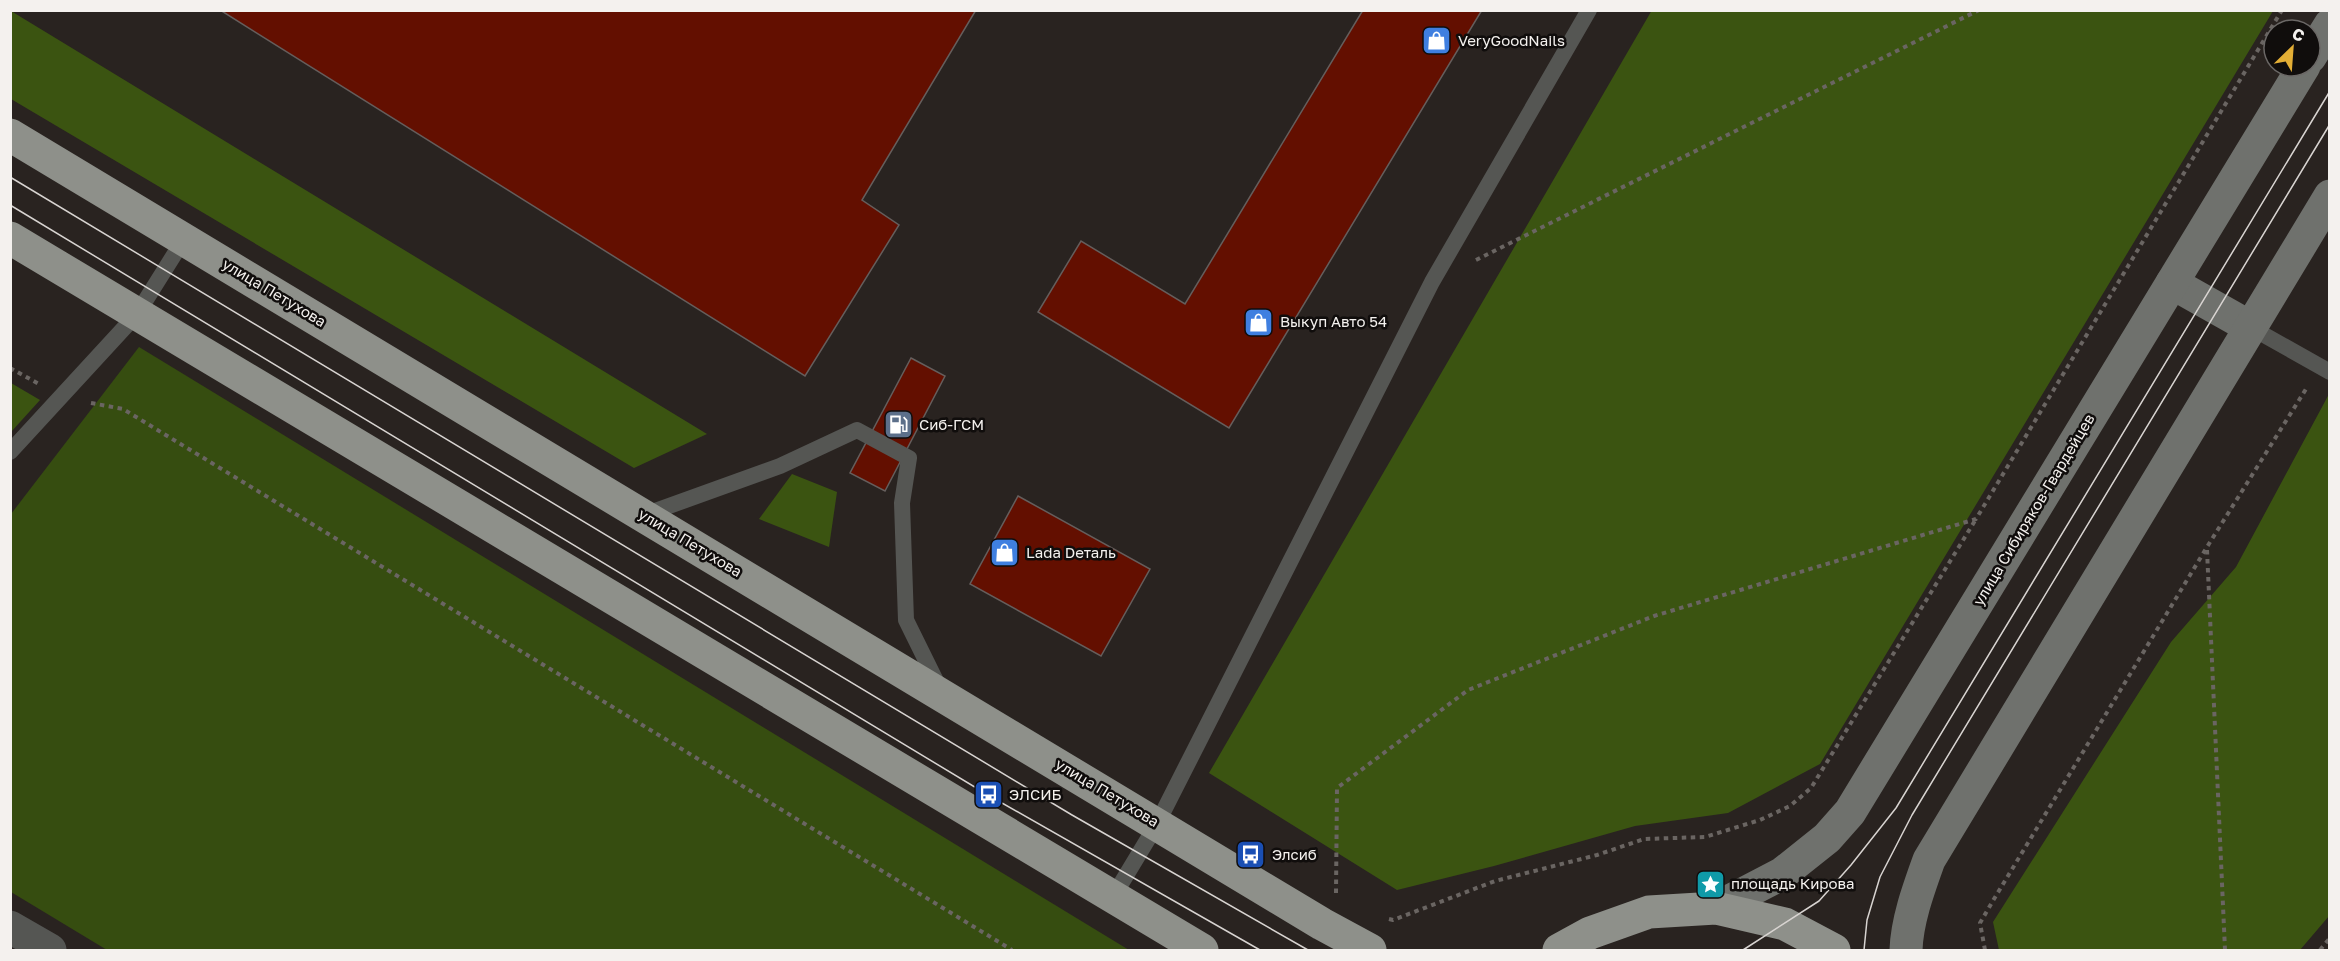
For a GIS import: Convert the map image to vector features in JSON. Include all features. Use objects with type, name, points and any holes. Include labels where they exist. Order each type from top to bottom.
[{"type":"highway","name":"улица Петухова","points":[[10,135],[1370,951]]},
{"type":"highway","points":[[10,238],[1202,951]]},
{"type":"highway","points":[[1559,951],[1590,933],[1649,912],[1716,908],[1785,924],[1834,951]]},
{"type":"main road","name":"улица Сибиряков-Гвардейцев","points":[[1716,908],[1783,873],[1827,838],[1850,812],[2172,283],[2301,78]]},
{"type":"main road","points":[[1906,951],[1918,890],[1929,860],[2330,196]]},
{"type":"main road","points":[[2172,283],[2250,327]]},
{"type":"street","points":[[10,927],[44,949]]},
{"type":"lane","points":[[1113,897],[1157,824],[1432,282],[1589,10]]},
{"type":"lane","points":[[10,452],[137,314],[184,239]]},
{"type":"lane","points":[[2250,327],[2325,369]]},
{"type":"lane","points":[[644,515],[780,466],[858,430],[909,458],[902,503],[906,620],[943,695]]},
{"type":"path","points":[[1432,282],[1979,10]]},
{"type":"path","points":[[1383,917],[1393,921],[1495,881],[1597,855],[1644,839],[1705,837],[1760,820],[1790,807],[1811,788],[1976,519],[2282,10]]},
{"type":"path","points":[[10,368],[62,396],[123,409],[1012,951]]},
{"type":"path","points":[[1985,951],[1980,923],[2207,547],[2325,369]]},
{"type":"path","points":[[1336,900],[1337,788],[1468,690],[1654,616],[1976,519]]},
{"type":"path","points":[[2207,547],[2225,951]]},
{"type":"path","points":[[2320,951],[2330,938]]},
{"type":"green space","points":[[1652,10],[2273,11],[2269,18],[2262,18],[2262,29],[1820,764],[1728,813],[1635,826],[1494,866],[1397,890],[1209,773]]},
{"type":"green space","points":[[11,11],[707,434],[634,468],[11,99]]},
{"type":"green space","points":[[139,347],[1129,950],[107,950],[11,892],[11,514]]},
{"type":"green space","points":[[11,383],[40,400],[11,432]]},
{"type":"green space","points":[[2329,394],[2329,916],[2300,950],[1999,950],[1993,922],[2171,642],[2236,567]]},
{"type":"green space","points":[[792,474],[837,492],[829,547],[759,519]]},
{"type":"building","points":[[220,10],[976,10],[862,200],[899,225],[805,376]]},
{"type":"building","points":[[1363,10],[1482,10],[1229,428],[1038,312],[1081,241],[1185,304]]},
{"type":"building","name":"Сиб-ГСМ","points":[[911,358],[945,376],[885,491],[850,473]]},
{"type":"building","points":[[1018,496],[1150,569],[1101,656],[970,584]]},
{"type":"tram line","points":[[1743,950],[1819,901],[1896,808],[2330,91]]},
{"type":"tram line","points":[[1864,950],[1867,920],[1880,877],[1912,815],[2330,124]]},
{"type":"tram line","points":[[10,177],[1072,815],[1308,950]]},
{"type":"tram line","points":[[10,205],[988,795],[1260,950]]},
{"type":"place","name":"VeryGoodNails","points":[[1437,41]]},
{"type":"place","name":"Выкуп Авто 54","points":[[1259,322]]},
{"type":"place","name":"Сиб-ГСМ","points":[[898,425]]},
{"type":"place","name":"Lada Dеталь","points":[[1005,553]]},
{"type":"place","name":"ЭЛСИБ","points":[[988,795]]},
{"type":"place","name":"Элсиб","points":[[1251,855]]},
{"type":"place","name":"площадь Кирова","points":[[1710,884]]}]
